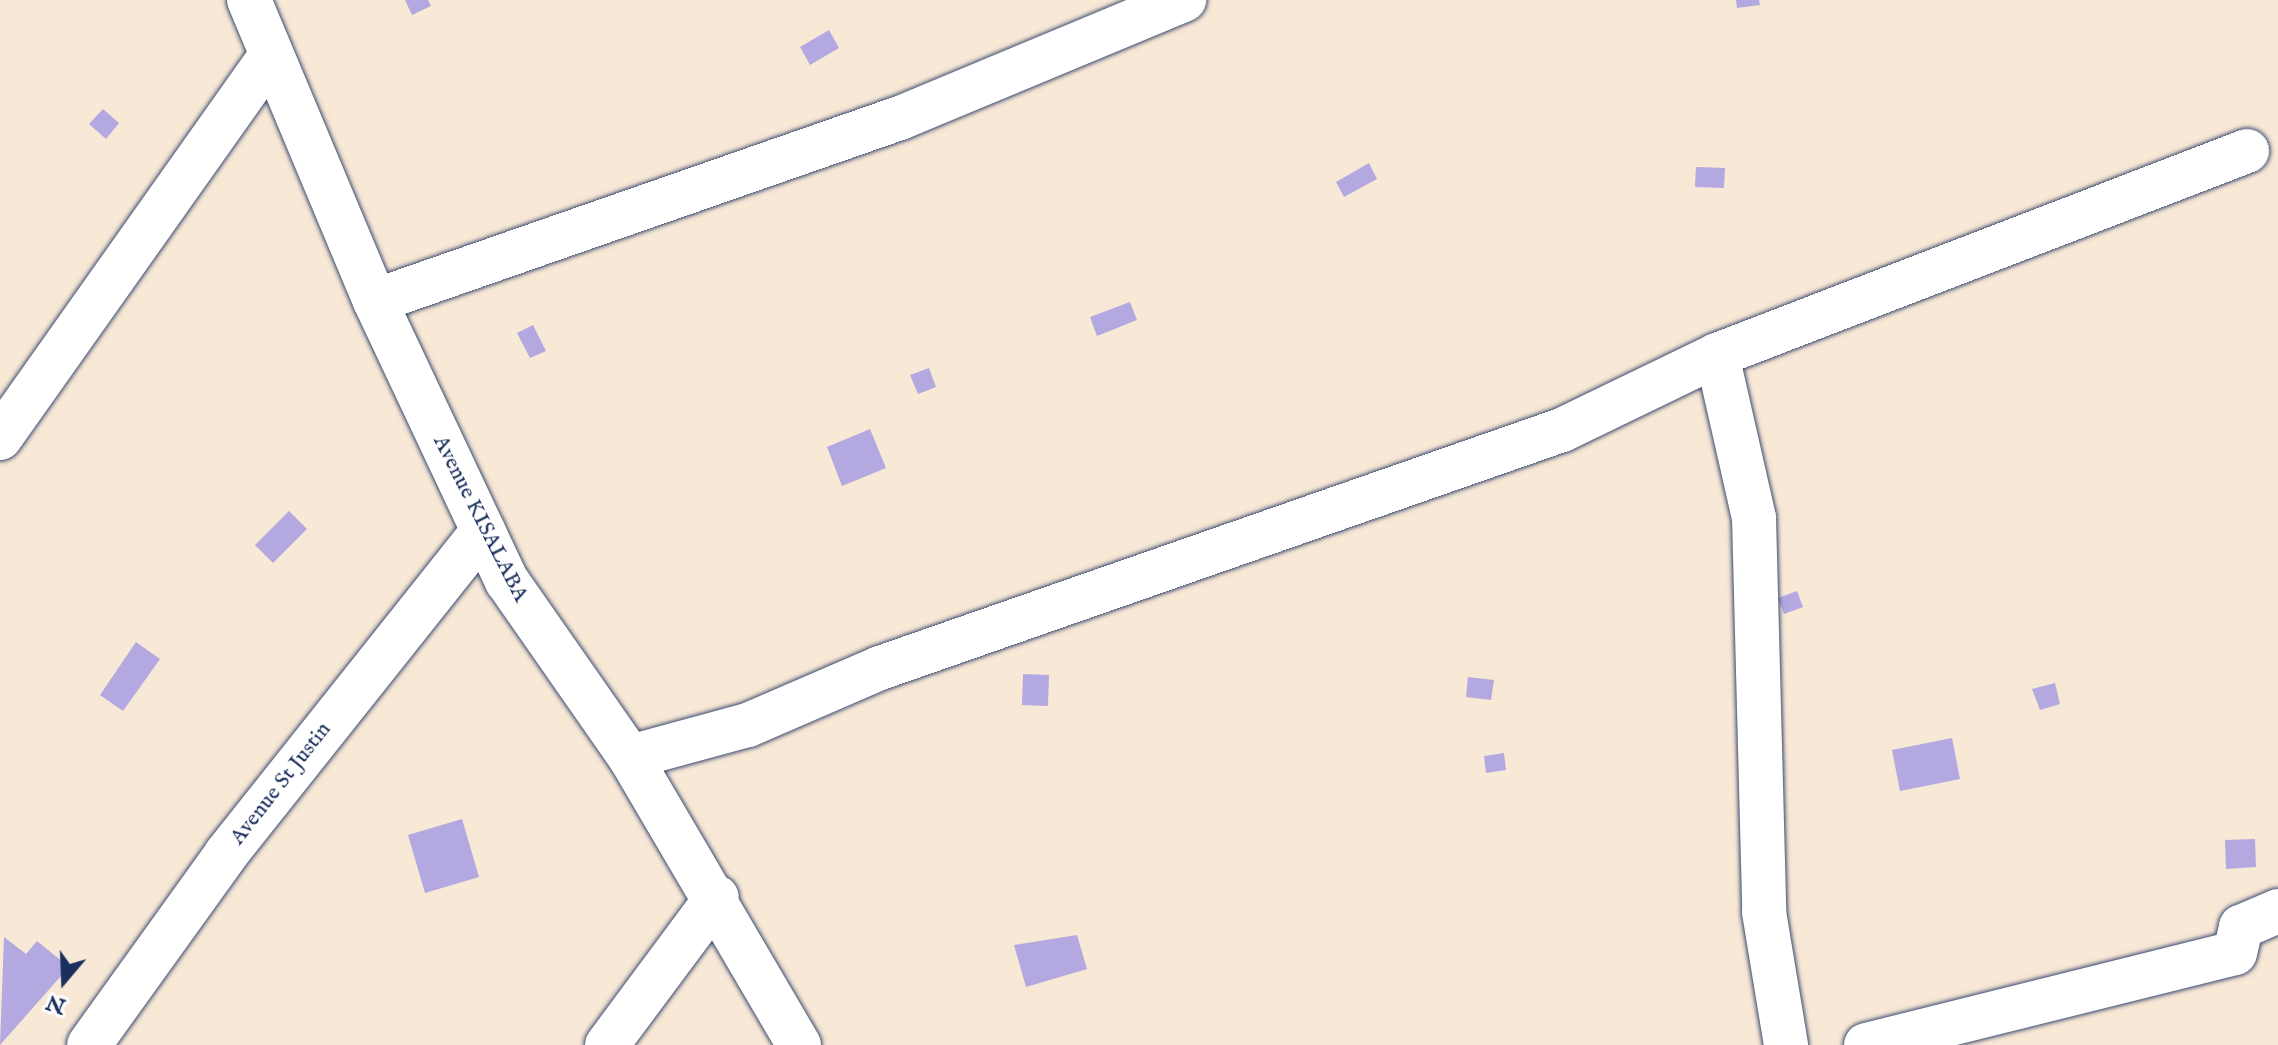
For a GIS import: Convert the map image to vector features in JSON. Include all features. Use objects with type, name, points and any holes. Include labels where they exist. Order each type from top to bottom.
[{"type":"street","name":"Avenue KISALABA","points":[[249,0],[270,57],[375,301],[483,531],[585,701],[630,757],[717,897],[799,1045]]},
{"type":"street","points":[[375,301],[900,118],[1184,0]]},
{"type":"street","points":[[0,438],[270,57]]},
{"type":"street","points":[[630,757],[748,725],[880,668],[1562,430],[1717,355],[2247,151]]},
{"type":"street","points":[[1717,355],[1754,518],[1764,912],[1786,1045]]},
{"type":"street","name":"Avenue St Justin","points":[[89,1045],[226,854],[483,531]]},
{"type":"street","points":[[607,1045],[717,897]]},
{"type":"street","points":[[1866,1045],[2235,953],[2241,927],[2278,911]]},
{"type":"building","points":[[405,0],[428,0],[431,6],[412,15]]},
{"type":"building","points":[[1736,0],[1759,0],[1760,5],[1737,8]]},
{"type":"building","points":[[829,30],[839,48],[810,65],[800,47]]},
{"type":"building","points":[[103,109],[119,123],[106,139],[89,124]]},
{"type":"building","points":[[1369,163],[1377,179],[1344,197],[1336,182]]},
{"type":"building","points":[[1696,167],[1725,168],[1724,188],[1695,187]]},
{"type":"building","points":[[1130,302],[1137,320],[1097,336],[1090,317]]},
{"type":"building","points":[[533,325],[546,351],[530,358],[517,333]]},
{"type":"building","points":[[929,368],[936,387],[918,394],[910,375]]},
{"type":"building","points":[[870,429],[886,468],[842,486],[827,447]]},
{"type":"building","points":[[289,511],[307,529],[273,563],[255,545]]},
{"type":"building","points":[[1797,591],[1803,607],[1784,614],[1778,598]]},
{"type":"building","points":[[136,642],[160,659],[123,711],[100,695]]},
{"type":"building","points":[[1023,674],[1049,675],[1048,706],[1022,705]]},
{"type":"building","points":[[1468,677],[1494,680],[1491,700],[1466,697]]},
{"type":"building","points":[[2055,683],[2060,704],[2040,710],[2032,689]]},
{"type":"building","points":[[1952,738],[1960,779],[1900,791],[1892,750]]},
{"type":"building","points":[[1504,753],[1506,770],[1486,773],[1484,756]]},
{"type":"building","points":[[462,819],[479,877],[425,893],[408,835]]},
{"type":"building","points":[[2255,839],[2256,867],[2226,869],[2225,840]]},
{"type":"building","points":[[1077,935],[1087,969],[1026,987],[1014,945]]},
{"type":"building","points":[[4,937],[26,954],[37,941],[69,967],[0,1045]]}]
